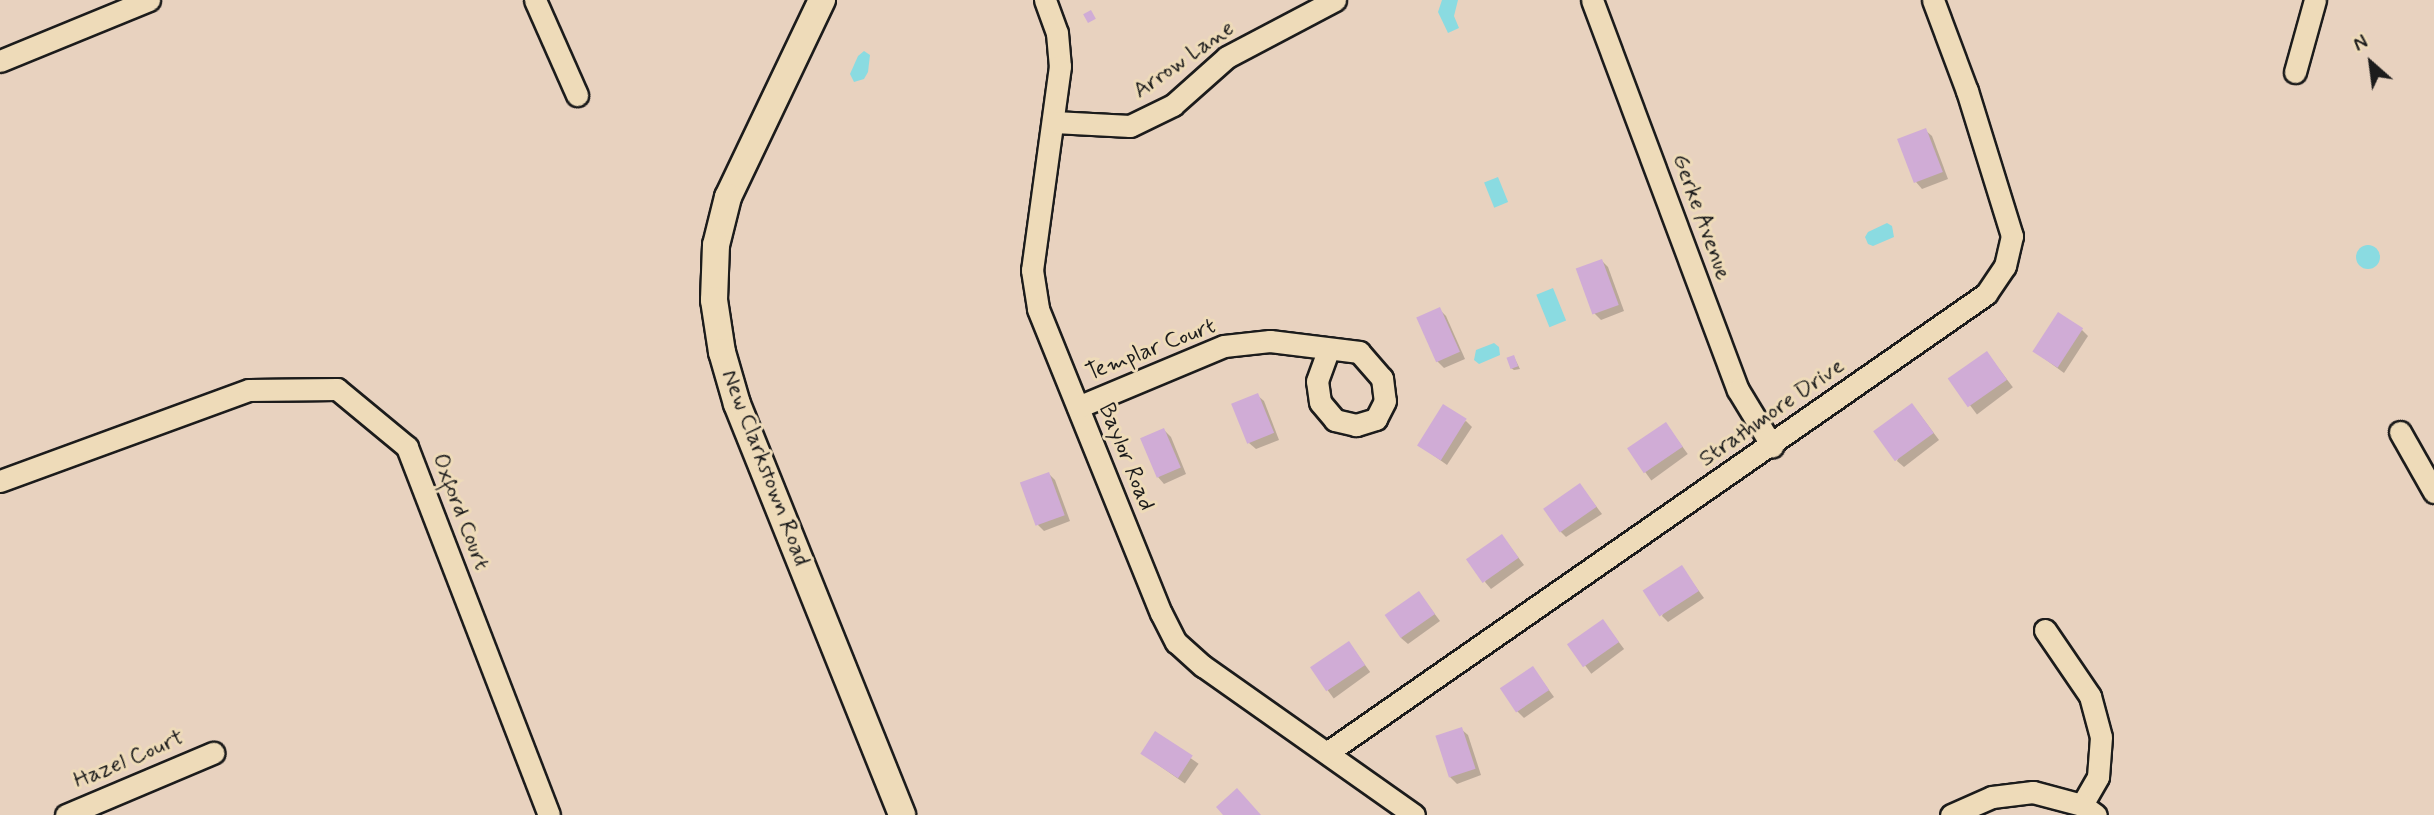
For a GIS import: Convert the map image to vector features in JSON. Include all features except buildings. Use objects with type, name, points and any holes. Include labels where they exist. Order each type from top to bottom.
[{"type":"street","points":[[0,61],[122,4],[149,0]]},
{"type":"street","points":[[535,0],[577,96]]},
{"type":"street","name":"New Clarkstown Road","points":[[822,0],[728,197],[716,245],[714,300],[722,352],[737,404],[902,815]]},
{"type":"street","name":"Baylor Road","points":[[1045,0],[1057,33],[1060,65],[1032,270],[1038,309],[1161,613],[1176,642],[1203,666],[1414,815]]},
{"type":"street","name":"Arrow Lane","points":[[1054,122],[1130,126],[1173,105],[1227,57],[1335,0]]},
{"type":"street","name":"Gerke Avenue","points":[[1592,0],[1738,390],[1772,446]]},
{"type":"street","name":"Strathmore Drive","points":[[1328,752],[1772,446],[1986,294],[2005,266],[2012,236],[1967,91],[1934,0]]},
{"type":"street","points":[[2295,72],[2315,0]]},
{"type":"street","name":"Templar Court","points":[[1078,407],[1224,346],[1270,341],[1328,350]]},
{"type":"street","name":"Oxford Court","points":[[0,481],[249,390],[337,389],[407,447],[549,815]]},
{"type":"street","points":[[2400,432],[2434,492]]},
{"type":"street","points":[[1958,813],[1992,797],[2033,792],[2089,810],[2098,777],[2101,737],[2090,696],[2045,630]]},
{"type":"street","name":"Hazel Court","points":[[66,815],[213,753]]},
{"type":"water","points":[[1442,0],[1458,0],[1454,16],[1459,28],[1448,33],[1438,12]]},
{"type":"water","points":[[864,51],[870,55],[868,72],[864,79],[854,82],[850,74],[858,56]]},
{"type":"water","points":[[1498,177],[1508,202],[1494,208],[1484,183]]},
{"type":"water","points":[[1887,223],[1892,226],[1894,237],[1873,246],[1868,244],[1865,237],[1868,232]]},
{"type":"water","points":[[2368,245],[2376,249],[2380,257],[2376,265],[2368,269],[2360,265],[2356,257],[2360,249]]},
{"type":"water","points":[[1553,288],[1566,320],[1549,327],[1536,295]]},
{"type":"water","points":[[1494,343],[1499,347],[1500,355],[1479,364],[1474,360],[1476,350]]}]
